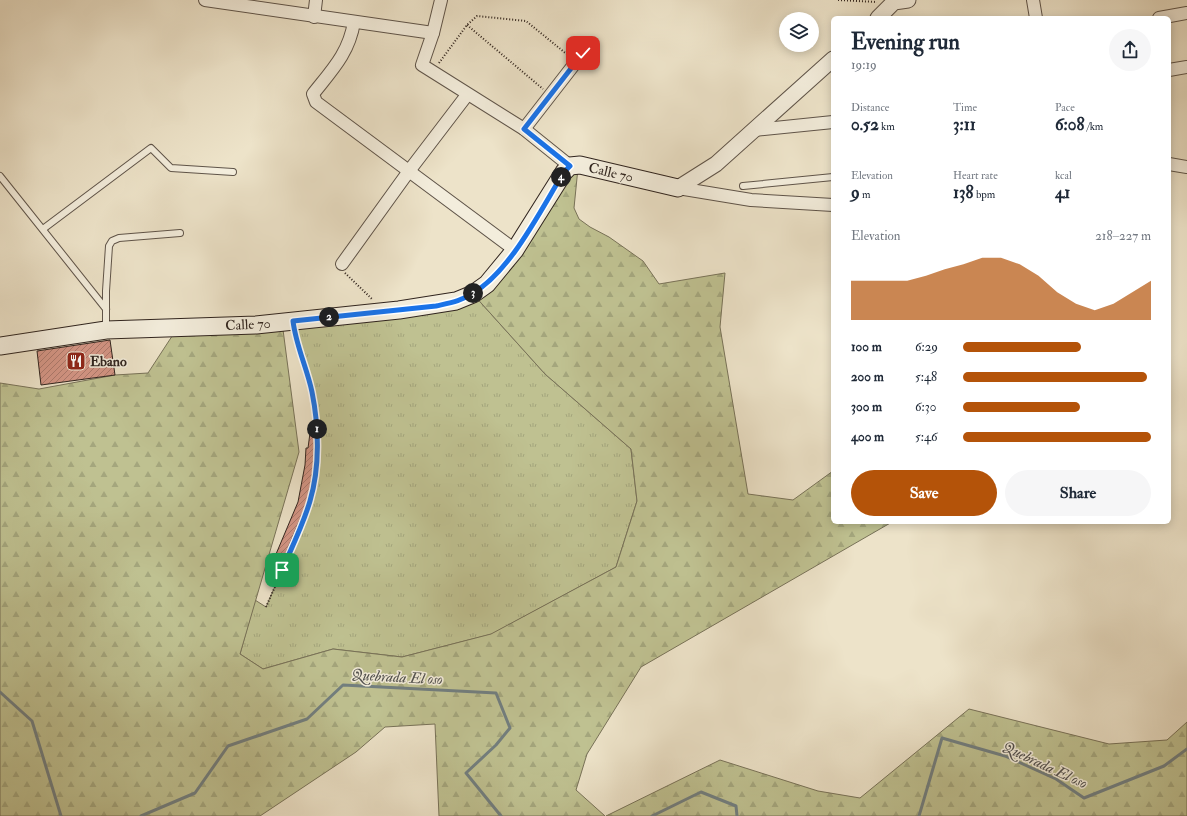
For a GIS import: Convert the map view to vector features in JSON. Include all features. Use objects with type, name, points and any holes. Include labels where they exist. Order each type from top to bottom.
[{"type":"main road","name":"Calle 70","points":[[0,346],[106,330],[256,325],[456,302],[473,294],[487,284],[515,250],[564,172],[570,166],[580,165],[678,188]]},
{"type":"street","points":[[205,0],[314,17],[433,33]]},
{"type":"street","points":[[314,17],[316,0]]},
{"type":"street","points":[[441,0],[433,33],[422,65],[467,95],[524,129],[570,166]]},
{"type":"street","points":[[880,16],[894,2],[908,0]]},
{"type":"street","points":[[1033,0],[1036,16]]},
{"type":"street","points":[[1170,16],[1187,13]]},
{"type":"street","points":[[354,22],[352,36],[343,57],[313,94],[313,98],[515,250]]},
{"type":"street","points":[[524,129],[580,57]]},
{"type":"street","points":[[1171,70],[1187,67]]},
{"type":"street","points":[[678,188],[716,164],[826,70]]},
{"type":"street","points":[[342,264],[409,171],[467,95]]},
{"type":"street","points":[[754,130],[831,122]]},
{"type":"street","points":[[1171,164],[1187,167]]},
{"type":"street","name":"Calle 70","points":[[678,188],[751,200],[831,205]]},
{"type":"lane","points":[[43,229],[151,148],[171,168],[233,172]]},
{"type":"lane","points":[[0,176],[106,308]]},
{"type":"lane","points":[[743,186],[831,177]]},
{"type":"lane","points":[[106,330],[109,246],[112,240],[119,238],[180,233]]},
{"type":"path","points":[[838,0],[894,2]]},
{"type":"path","points":[[432,72],[467,25],[477,16],[526,21],[580,57]]},
{"type":"path","points":[[467,25],[550,95]]},
{"type":"path","points":[[342,264],[342,269],[346,275],[377,304],[377,312]]},
{"type":"path","points":[[266,607],[310,501],[316,461],[317,423],[312,391],[295,336],[293,321]]},
{"type":"green space","points":[[578,168],[574,208],[579,219],[590,227],[609,237],[643,261],[659,284],[725,273],[720,327],[748,494],[793,500],[831,472],[831,524],[889,524],[641,667],[587,754],[576,790],[605,816],[439,816],[435,724],[385,727],[356,752],[260,816],[0,816],[0,383],[39,389],[115,375],[148,373],[178,327],[282,322],[299,452],[240,654],[263,669],[333,649],[402,657],[491,634],[616,567],[637,501],[631,449],[545,374],[473,294]]},
{"type":"green space","points":[[473,294],[545,374],[631,449],[637,501],[616,567],[492,634],[402,657],[333,649],[263,669],[240,654],[255,600],[266,607],[290,554],[306,513],[315,473],[317,432],[312,391],[292,321]]},
{"type":"green space","points":[[969,709],[1109,744],[1167,740],[1187,722],[1187,816],[606,816],[720,760],[818,791],[860,798]]},
{"type":"building","name":"Ebano","points":[[110,340],[115,375],[41,385],[37,351]]},
{"type":"building","points":[[310,433],[315,434],[315,459],[309,494],[306,505],[279,569],[271,566],[298,502],[305,465],[306,448],[308,448]]},
{"type":"waterway","name":"Quebrada El oso","points":[[141,816],[195,793],[228,746],[307,719],[343,685],[496,693],[510,728],[496,745],[466,773],[501,816]]},
{"type":"waterway","name":"Quebrada El oso","points":[[0,692],[32,721],[61,816]]},
{"type":"waterway","name":"Quebrada El oso","points":[[919,816],[942,738],[1005,756],[1056,779],[1084,798],[1164,766],[1187,749]]},
{"type":"waterway","name":"Quebrada El oso","points":[[652,816],[701,792],[736,806],[737,816]]},
{"type":"place","name":"Ebano","points":[[76,361]]},
{"type":"route","points":[[282,570],[310,501],[316,461],[317,423],[312,391],[295,336],[293,321],[436,306],[456,302],[473,294],[487,284],[515,250],[564,172],[570,166],[524,129],[583,53]]}]
